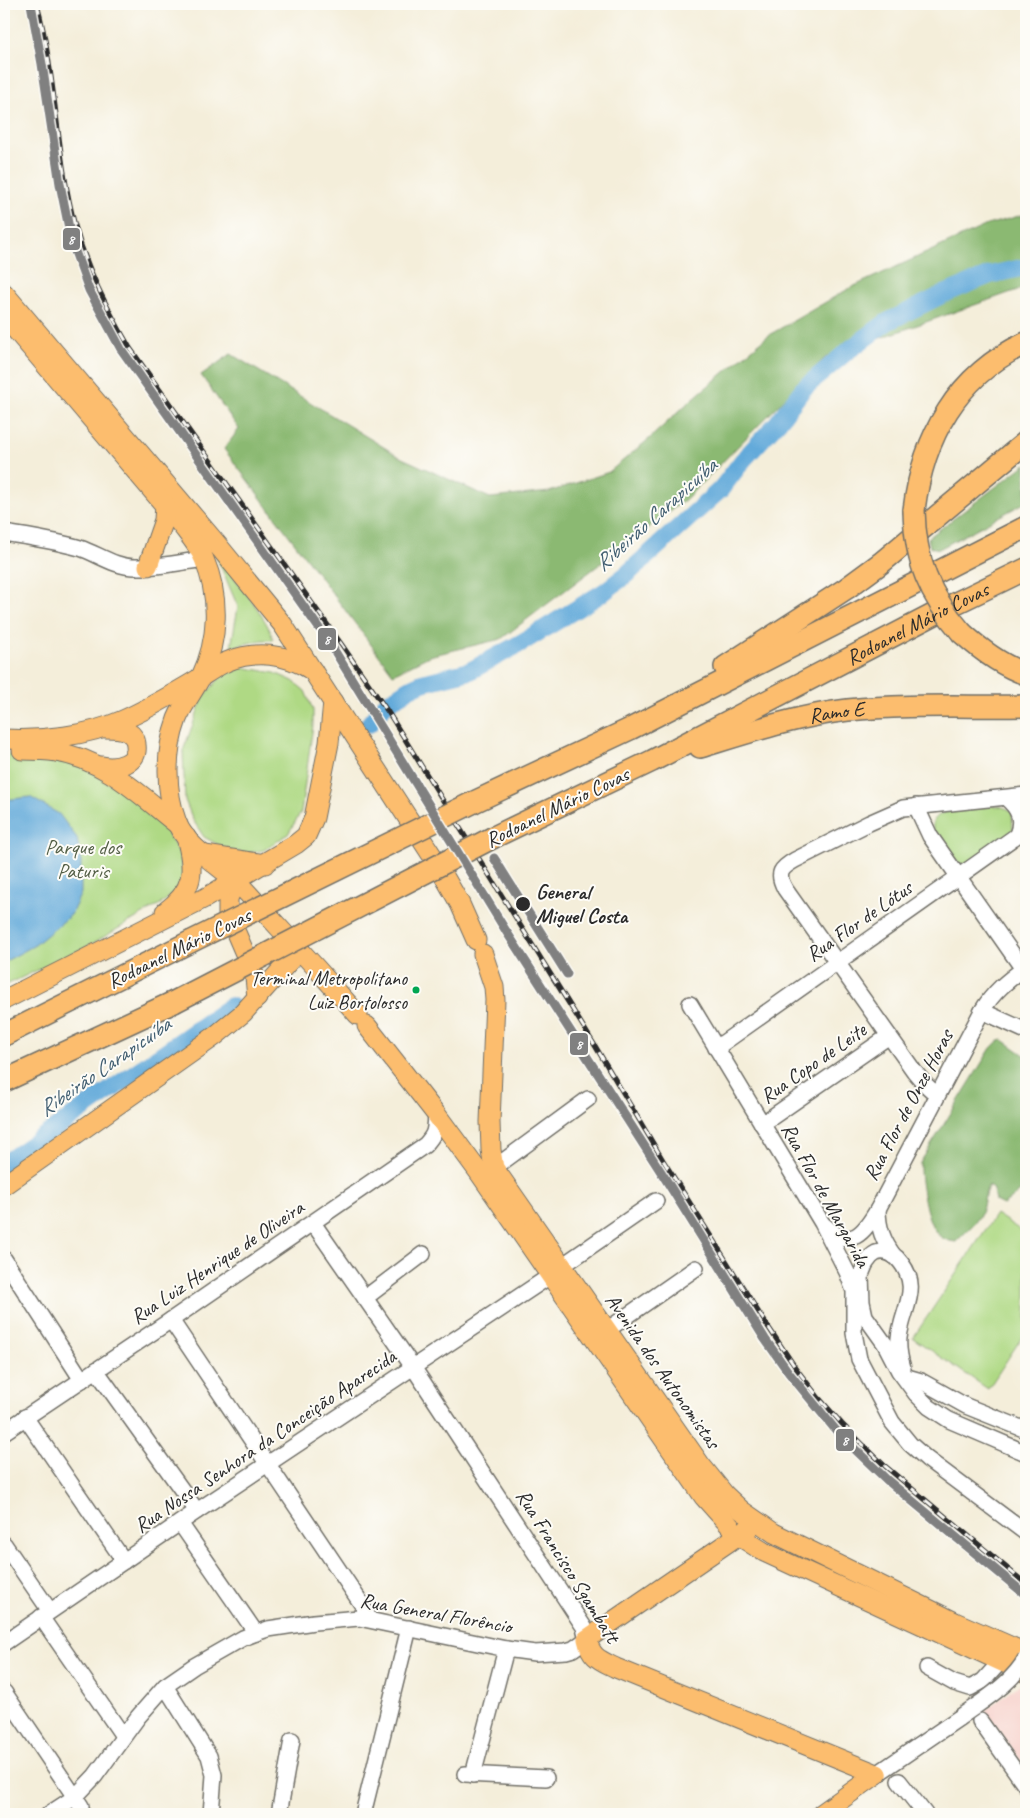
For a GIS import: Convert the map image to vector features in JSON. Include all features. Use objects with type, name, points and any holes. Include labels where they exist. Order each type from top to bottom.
[{"type":"highway","points":[[1026,343],[985,368],[948,410],[934,434],[924,462],[918,482],[914,510],[918,555],[925,577],[947,616],[980,649],[1014,670],[1026,674]]},
{"type":"highway","points":[[630,729],[846,588],[921,531],[1026,442]]},
{"type":"highway","name":"Rodoanel Mário Covas","points":[[4,1035],[474,802],[630,729],[1026,527]]},
{"type":"highway","name":"Rodoanel Mário Covas","points":[[4,1081],[174,1002],[494,837],[652,761],[954,604],[1026,569]]},
{"type":"highway","name":"Ramo E","points":[[652,761],[791,720],[820,714],[882,708],[1026,706]]},
{"type":"main road","name":"Avenida dos Autonomistas","points":[[4,293],[267,604],[296,643],[438,864],[460,904],[494,987],[490,1122],[494,1168],[556,1271],[704,1497],[739,1536],[764,1552],[1026,1673]]},
{"type":"main road","points":[[4,316],[165,504],[194,542],[204,558],[216,603],[212,644],[201,677],[183,707],[171,740],[168,768],[170,793],[191,855],[191,883],[170,909],[128,938]]},
{"type":"main road","points":[[148,566],[162,526],[165,504]]},
{"type":"main road","points":[[4,739],[28,741],[71,735],[121,721],[148,708],[225,663],[243,657],[263,654],[283,656],[313,671]]},
{"type":"main road","points":[[4,1000],[236,882],[306,836],[314,818],[329,743],[333,702]]},
{"type":"main road","points":[[4,749],[57,752],[111,768],[132,760],[137,753],[136,743],[127,731],[99,728]]},
{"type":"main road","name":"Avenida dos Autonomistas","points":[[102,766],[132,787],[182,831],[204,855],[236,882],[300,949],[363,1021],[556,1271],[607,1330],[725,1495],[741,1510],[774,1533],[955,1622],[1026,1653]]},
{"type":"main road","points":[[204,855],[266,864]]},
{"type":"main road","points":[[236,882],[228,898],[228,914],[252,969],[257,998]]},
{"type":"main road","points":[[4,1185],[215,1036],[243,1013],[300,949]]},
{"type":"main road","name":"Rua General Florêncio","points":[[588,1639],[758,1522]]},
{"type":"main road","name":"Rua Francisco Sgambatt","points":[[588,1639],[590,1651],[601,1661],[877,1774]]},
{"type":"main road","points":[[821,1814],[877,1774]]},
{"type":"street","points":[[4,533],[40,538],[74,547],[120,565],[134,567],[204,558]]},
{"type":"street","points":[[937,1095],[920,1078],[889,1036],[785,889],[780,878],[782,870],[795,860],[903,808],[1026,795]]},
{"type":"street","points":[[1006,798],[1020,815],[1021,832]]},
{"type":"street","points":[[916,806],[927,833],[1025,968]]},
{"type":"street","name":"Rua Flor de Lótus","points":[[716,1048],[1021,832]]},
{"type":"street","name":"Rua Flor de Onze Horas","points":[[822,1223],[837,1235],[845,1238],[854,1238],[863,1232],[878,1209],[982,1011],[999,988],[1025,968]]},
{"type":"street","name":"Rua Flor de Margarida","points":[[690,1004],[822,1223],[847,1272],[860,1301],[854,1333],[859,1359],[885,1410],[900,1433],[927,1459],[1026,1533]]},
{"type":"street","points":[[982,1011],[1026,1031]]},
{"type":"street","name":"Rua Copo de Leite","points":[[762,1124],[889,1036]]},
{"type":"street","points":[[494,1168],[588,1099]]},
{"type":"street","name":"Rua Luiz Henrique de Oliveira","points":[[4,1432],[171,1320],[425,1145],[435,1131],[436,1114]]},
{"type":"street","name":"Rua Nossa Senhora da Conceição Aparecida","points":[[4,1643],[197,1511],[556,1271],[656,1201]]},
{"type":"street","points":[[878,1209],[878,1223],[882,1236],[905,1271],[910,1287],[909,1304],[898,1325],[901,1362],[908,1382]]},
{"type":"street","name":"Rua Francisco Sgambatt","points":[[313,1223],[413,1367],[584,1627],[588,1639]]},
{"type":"street","points":[[894,1256],[884,1252],[876,1254],[866,1263],[861,1276],[860,1301],[868,1322],[879,1335],[897,1368],[924,1402],[943,1417],[1026,1453]]},
{"type":"street","points":[[365,1298],[423,1254]]},
{"type":"street","points":[[4,1259],[82,1380]]},
{"type":"street","points":[[607,1330],[696,1268]]},
{"type":"street","points":[[860,1301],[877,1324],[884,1327],[898,1325]]},
{"type":"street","points":[[171,1320],[363,1606],[369,1619]]},
{"type":"street","points":[[859,1359],[867,1343],[898,1325]]},
{"type":"street","points":[[96,1370],[197,1511]]},
{"type":"street","points":[[908,1382],[921,1381],[966,1406],[1026,1430]]},
{"type":"street","points":[[25,1417],[124,1561]]},
{"type":"street","points":[[180,1524],[256,1633]]},
{"type":"street","points":[[4,1544],[45,1614],[123,1736]]},
{"type":"street","name":"Rua General Florêncio","points":[[49,1814],[74,1797],[95,1776],[123,1736],[165,1686],[243,1638],[268,1629],[314,1622],[369,1619],[506,1649],[535,1653],[555,1653],[573,1649],[588,1639]]},
{"type":"street","points":[[363,1814],[409,1628]]},
{"type":"street","points":[[506,1649],[469,1775],[546,1778]]},
{"type":"street","points":[[877,1774],[959,1718],[1005,1683],[1026,1658]]},
{"type":"street","points":[[927,1668],[959,1685],[970,1688],[983,1681],[1001,1661]]},
{"type":"street","points":[[165,1686],[209,1756],[214,1775],[211,1814]]},
{"type":"street","points":[[4,1692],[81,1806],[81,1814]]},
{"type":"street","points":[[980,1721],[1026,1786]]},
{"type":"street","points":[[279,1814],[292,1740]]},
{"type":"street","points":[[899,1781],[925,1814]]},
{"type":"shaded area","points":[[1026,1679],[1026,1768],[985,1711]]},
{"type":"green space","points":[[1026,214],[1026,287],[826,357],[686,499],[501,639],[429,656],[393,674],[224,449],[239,429],[201,375],[231,354],[400,457],[490,498],[549,492],[609,472],[769,335],[850,288],[987,225]]},
{"type":"green space","points":[[1026,464],[1026,502],[939,549],[930,547],[928,538]]},
{"type":"green space","points":[[215,553],[265,620],[273,640],[262,640],[231,647],[238,607]]},
{"type":"green space","points":[[241,667],[275,673],[293,681],[305,691],[313,710],[313,725],[301,812],[288,834],[264,850],[247,853],[230,851],[204,837],[193,820],[185,800],[183,751],[203,697],[221,677]]},
{"type":"green space","name":"Parque dos Paturis","points":[[4,754],[67,756],[132,798],[166,831],[180,854],[183,873],[177,891],[162,903],[90,945],[4,986]]},
{"type":"green space","points":[[999,806],[1012,812],[1013,831],[966,864],[959,864],[934,833],[933,824],[937,817],[945,812],[956,809]]},
{"type":"green space","points":[[1003,1040],[1026,1056],[1026,1187],[1003,1205],[995,1201],[993,1190],[989,1185],[978,1219],[956,1242],[950,1241],[938,1234],[929,1219],[922,1189],[920,1163],[991,1048],[997,1042]]},
{"type":"green space","points":[[996,1214],[1026,1234],[1026,1331],[988,1389],[913,1338]]},
{"type":"water","points":[[30,797],[59,814],[77,838],[81,861],[81,893],[71,915],[35,945],[4,962],[4,800]]},
{"type":"waterway","name":"Ribeirão Carapicuíba","points":[[369,724],[385,705],[407,690],[422,683],[470,671],[521,643],[604,592],[627,574],[721,489],[743,460],[778,422],[803,389],[849,350],[887,322],[944,294],[990,275],[1026,267]]},
{"type":"waterway","name":"Ribeirão Carapicuíba","points":[[4,1164],[231,1006]]},
{"type":"railway","points":[[37,4],[48,58],[63,168],[74,222],[98,287],[130,348],[388,712],[594,1044],[663,1160],[795,1367],[842,1424],[885,1466],[1026,1584]]},
{"type":"transit line","name":"8","points":[[31,4],[60,184],[72,243],[89,290],[121,349],[331,645],[506,931],[663,1175],[765,1339],[789,1373],[839,1434],[887,1480],[1026,1595]]},
{"type":"transit line","name":"8","points":[[494,858],[567,974]]},
{"type":"place","name":"General Miguel Costa","points":[[523,904]]},
{"type":"place","name":"Terminal Metropolitano Luiz Bortolosso","points":[[416,990]]}]
